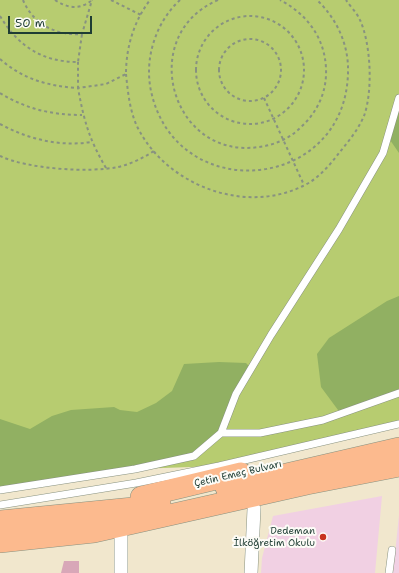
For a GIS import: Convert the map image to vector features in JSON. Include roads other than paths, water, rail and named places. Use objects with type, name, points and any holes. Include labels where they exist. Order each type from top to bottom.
[{"type":"main road","name":"Çetin Emeç Bulvarı","points":[[78,515],[147,495],[399,436]]},
{"type":"main road","name":"Çetin Emeç Bulvarı","points":[[0,521],[78,515],[134,508],[399,448]]},
{"type":"main road","points":[[0,542],[94,532],[307,484],[399,466]]},
{"type":"main road","points":[[94,532],[121,536],[254,509],[300,498],[399,479]]},
{"type":"street","points":[[251,573],[254,509]]},
{"type":"street","points":[[121,536],[122,573]]},
{"type":"lane","points":[[0,490],[135,469],[194,456],[221,433],[236,394],[271,335],[340,229],[383,153],[399,98]]},
{"type":"lane","points":[[221,433],[260,433],[323,420],[399,393]]},
{"type":"lane","points":[[0,505],[136,483],[219,466],[399,424]]},
{"type":"lane","points":[[389,573],[392,550]]},
{"type":"place","name":"Dedeman İlköğretim Okulu","points":[[323,537]]}]
